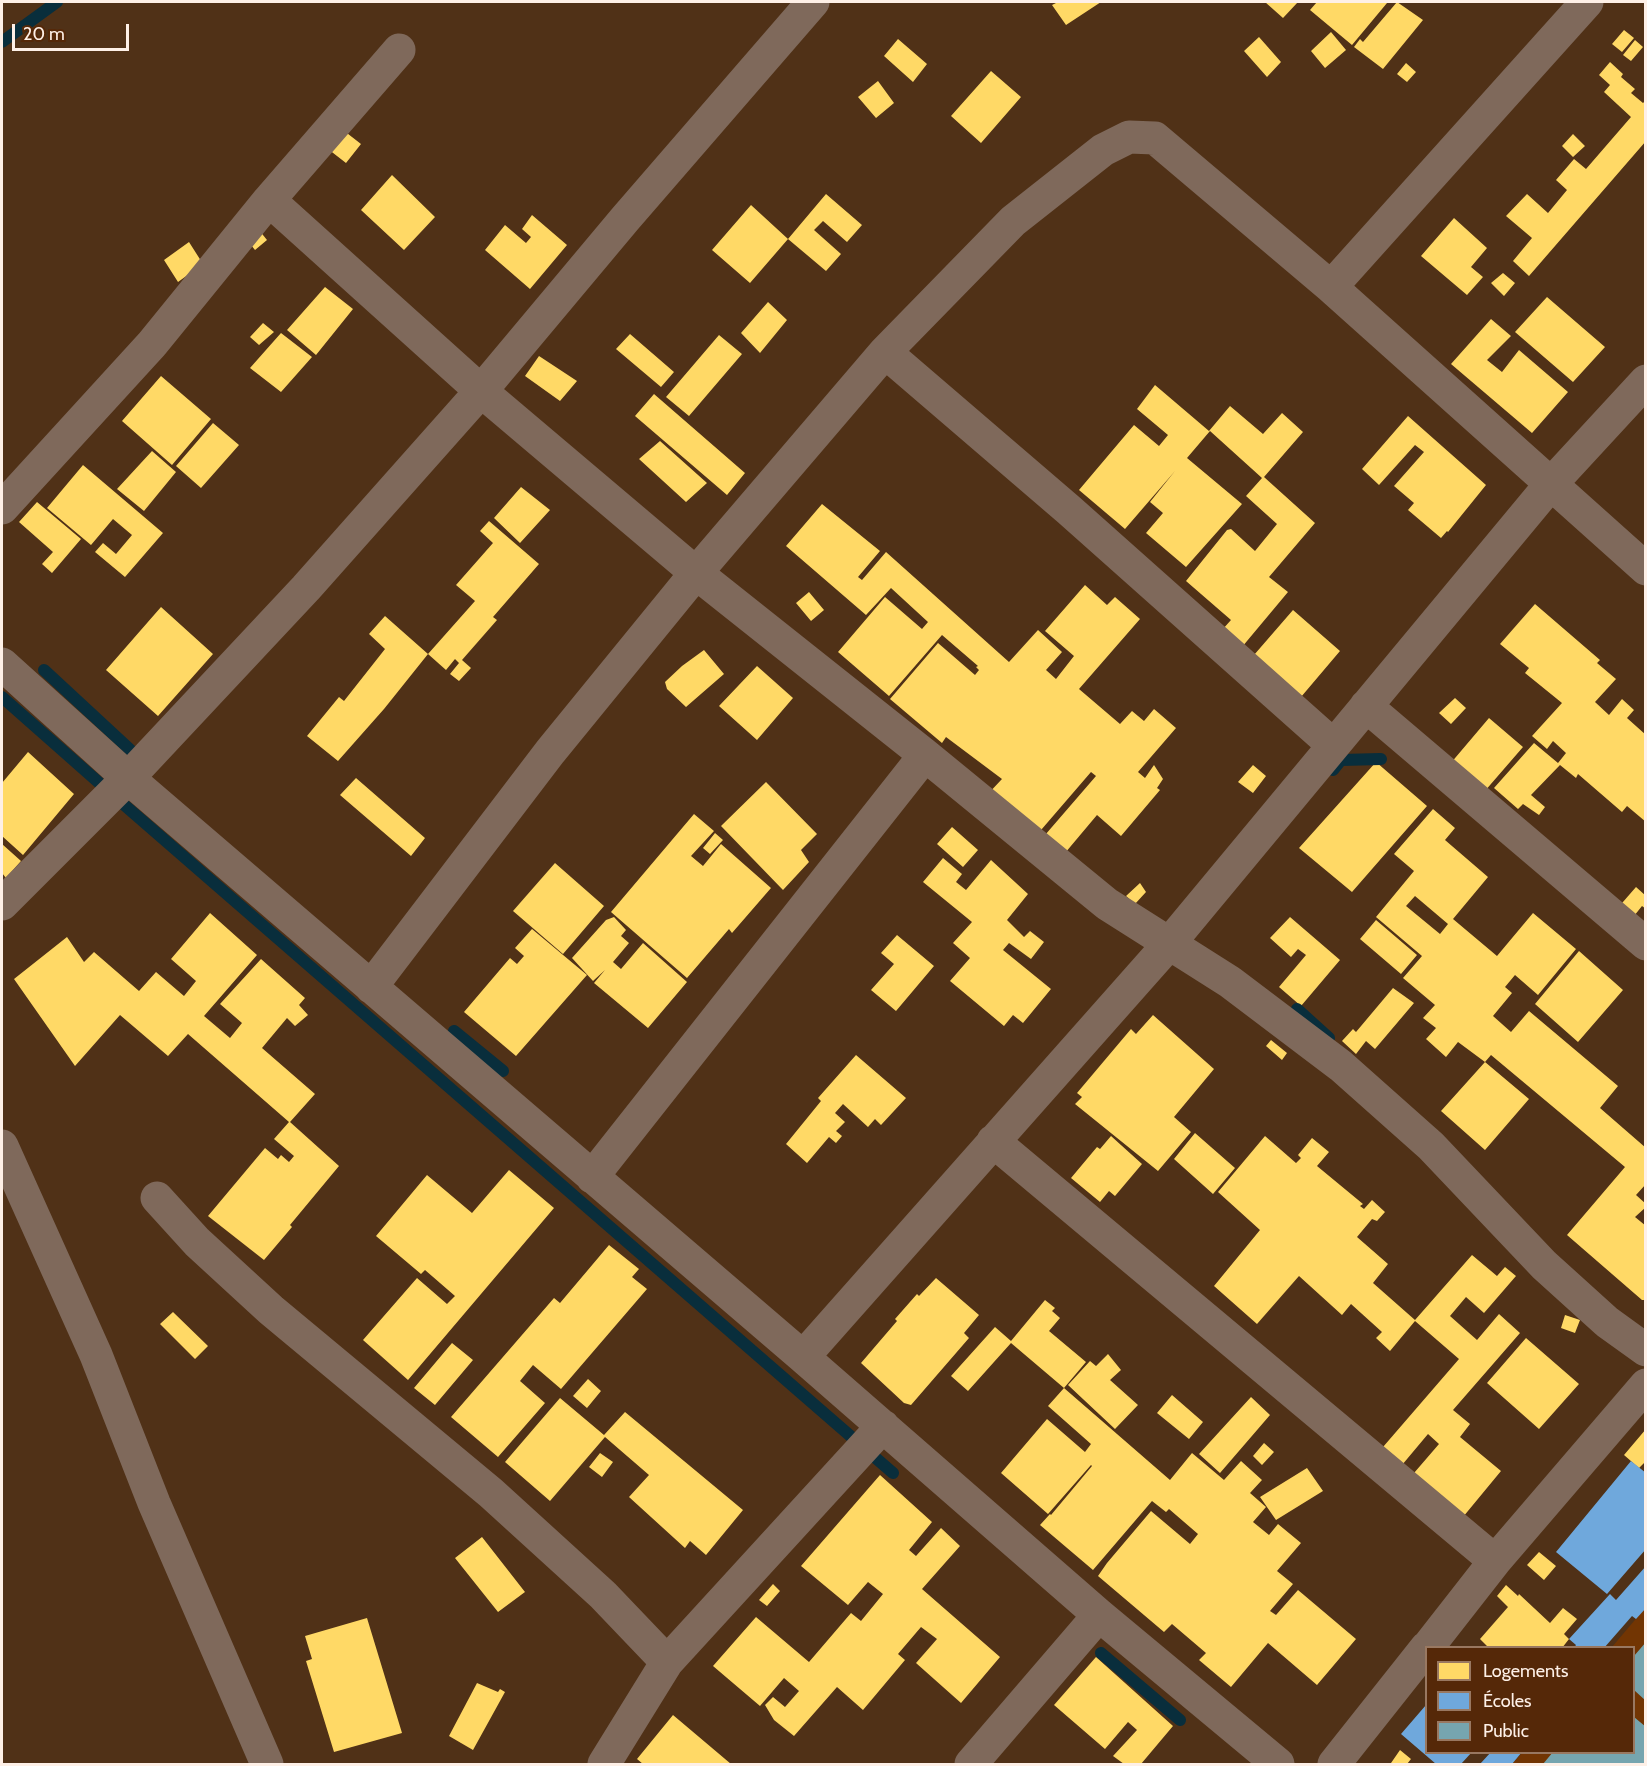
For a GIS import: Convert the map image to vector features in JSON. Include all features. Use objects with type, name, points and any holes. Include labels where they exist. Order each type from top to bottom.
[{"type":"street","points":[[2,904],[128,778],[306,588],[481,391],[625,219],[813,2]]},
{"type":"street","points":[[1331,287],[1587,2]]},
{"type":"street","points":[[2,508],[152,344],[269,200],[399,50]]},
{"type":"street","points":[[372,987],[550,752],[696,573],[885,352],[1013,221],[1103,150],[1129,137],[1155,138],[1331,287],[1646,569]]},
{"type":"street","points":[[269,200],[481,391],[696,573],[925,755],[1107,904],[1168,945],[1230,982],[1341,1066],[1431,1146],[1544,1264],[1607,1322],[1646,1350]]},
{"type":"street","points":[[885,352],[1069,510],[1334,745]]},
{"type":"street","points":[[803,1357],[1168,945],[1550,485],[1646,381]]},
{"type":"street","points":[[2,664],[128,778],[803,1357],[1099,1615],[1278,1764]]},
{"type":"street","points":[[1366,706],[1646,944]]},
{"type":"street","points":[[592,1177],[925,755]]},
{"type":"street","points":[[993,1141],[1495,1561]]},
{"type":"street","points":[[2,1146],[96,1355],[154,1503],[267,1764]]},
{"type":"street","points":[[157,1198],[197,1242],[271,1310],[491,1493],[603,1595],[667,1662]]},
{"type":"street","points":[[1429,1646],[1495,1561],[1646,1385]]},
{"type":"street","points":[[604,1764],[667,1662],[883,1426]]},
{"type":"street","points":[[970,1764],[1099,1615]]},
{"type":"street","points":[[1334,1764],[1425,1650]]},
{"type":"shaded area","points":[[1645,1608],[1645,1764],[1512,1764],[1521,1754],[1635,1754],[1635,1646],[1613,1646]]},
{"type":"building: Logements","points":[[1058,2],[1101,2],[1066,25],[1052,5]]},
{"type":"building: Logements","points":[[1265,2],[1298,2],[1283,18]]},
{"type":"building: Logements","points":[[1317,2],[1387,3],[1352,45],[1310,10]]},
{"type":"building: Logements","points":[[1397,2],[1423,20],[1383,69],[1354,47],[1360,39],[1363,42]]},
{"type":"building: Logements","points":[[1624,30],[1634,38],[1622,52],[1612,44]]},
{"type":"building: Logements","points":[[1331,32],[1346,50],[1325,68],[1311,51]]},
{"type":"building: Logements","points":[[1259,37],[1281,62],[1267,77],[1244,51]]},
{"type":"building: Logements","points":[[898,39],[927,64],[913,82],[884,56]]},
{"type":"building: Logements","points":[[1635,40],[1643,47],[1631,61],[1623,55]]},
{"type":"building: Logements","points":[[1610,62],[1623,74],[1621,77],[1635,89],[1631,93],[1643,103],[1646,100],[1646,141],[1529,276],[1513,261],[1532,238],[1506,216],[1527,194],[1548,213],[1567,190],[1556,180],[1574,159],[1586,169],[1631,117],[1604,92],[1610,85],[1599,75]]},
{"type":"building: Logements","points":[[1406,63],[1416,72],[1407,82],[1397,74]]},
{"type":"building: Logements","points":[[991,71],[1021,97],[981,143],[951,116]]},
{"type":"building: Logements","points":[[878,81],[894,103],[876,118],[858,97]]},
{"type":"building: Logements","points":[[343,130],[361,144],[346,163],[328,149]]},
{"type":"building: Logements","points":[[1573,134],[1585,146],[1573,157],[1562,146]]},
{"type":"building: Logements","points":[[392,175],[435,217],[404,250],[361,210]]},
{"type":"building: Logements","points":[[826,194],[862,225],[847,242],[823,221],[814,230],[841,254],[826,271],[788,239]]},
{"type":"building: Logements","points":[[751,205],[788,239],[750,283],[712,250]]},
{"type":"building: Logements","points":[[532,215],[567,245],[530,289],[485,250],[505,225],[526,243],[531,237],[522,229]]},
{"type":"building: Logements","points":[[1454,218],[1487,248],[1471,267],[1483,277],[1467,295],[1421,256]]},
{"type":"building: Logements","points":[[259,230],[267,240],[255,250],[247,240]]},
{"type":"building: Logements","points":[[189,242],[203,264],[178,282],[164,260]]},
{"type":"building: Logements","points":[[1503,273],[1515,283],[1504,296],[1491,283]]},
{"type":"building: Logements","points":[[325,287],[353,309],[316,355],[287,330]]},
{"type":"building: Logements","points":[[1547,297],[1605,347],[1573,382],[1515,332]]},
{"type":"building: Logements","points":[[768,302],[787,320],[760,353],[741,333]]},
{"type":"building: Logements","points":[[1491,319],[1511,336],[1487,360],[1502,372],[1519,350],[1568,392],[1532,433],[1451,364]]},
{"type":"building: Logements","points":[[263,323],[274,332],[259,345],[250,337]]},
{"type":"building: Logements","points":[[281,333],[312,357],[281,392],[250,368]]},
{"type":"building: Logements","points":[[630,334],[674,372],[661,387],[616,349]]},
{"type":"building: Logements","points":[[719,335],[742,354],[689,416],[666,397]]},
{"type":"building: Logements","points":[[539,356],[577,381],[560,401],[525,376]]},
{"type":"building: Logements","points":[[161,376],[211,419],[172,465],[122,421]]},
{"type":"building: Logements","points":[[1155,385],[1209,431],[1230,406],[1263,434],[1282,413],[1303,432],[1264,477],[1315,523],[1269,577],[1288,592],[1242,647],[1222,630],[1231,620],[1186,581],[1227,530],[1231,529],[1255,551],[1277,524],[1246,496],[1262,478],[1210,431],[1187,458],[1242,504],[1186,567],[1146,533],[1163,513],[1150,502],[1175,471],[1125,529],[1079,490],[1134,425],[1159,446],[1168,435],[1137,409]]},
{"type":"building: Logements","points":[[654,394],[745,473],[727,495],[635,416]]},
{"type":"building: Logements","points":[[1408,416],[1486,485],[1441,538],[1408,510],[1414,503],[1394,486],[1424,452],[1415,445],[1379,485],[1362,469]]},
{"type":"building: Logements","points":[[213,423],[239,445],[201,488],[176,466]]},
{"type":"building: Logements","points":[[660,441],[707,483],[686,502],[639,459]]},
{"type":"building: Logements","points":[[152,451],[176,472],[144,511],[117,489]]},
{"type":"building: Logements","points":[[83,465],[163,533],[125,577],[95,552],[103,543],[116,554],[132,535],[113,519],[91,545],[47,508]]},
{"type":"building: Logements","points":[[521,487],[550,510],[520,543],[494,518]]},
{"type":"building: Logements","points":[[37,502],[81,539],[52,573],[42,564],[53,552],[19,522]]},
{"type":"building: Logements","points":[[822,504],[880,551],[858,577],[862,580],[886,552],[1009,662],[1038,630],[1062,652],[1046,670],[1056,679],[1074,656],[1045,631],[1085,585],[1107,605],[1115,597],[1140,619],[1079,689],[1120,724],[1132,711],[1144,721],[1154,709],[1176,728],[1138,772],[1145,778],[1154,765],[1163,779],[1157,788],[1160,790],[1121,836],[1097,815],[1060,859],[1039,842],[1096,776],[1091,772],[1035,837],[986,796],[1002,779],[946,737],[942,743],[890,699],[938,643],[975,675],[979,670],[976,667],[978,666],[942,635],[889,696],[838,652],[885,597],[922,629],[928,622],[891,588],[866,615],[786,546]]},
{"type":"building: Logements","points":[[489,521],[539,564],[493,617],[497,620],[462,660],[471,668],[459,681],[450,674],[459,663],[455,659],[446,670],[428,654],[475,601],[456,585],[493,543],[480,531]]},
{"type":"building: Logements","points":[[809,592],[824,610],[811,621],[796,603]]},
{"type":"building: Logements","points":[[1535,604],[1600,660],[1597,663],[1616,679],[1595,702],[1609,715],[1622,699],[1634,710],[1627,718],[1646,735],[1646,822],[1627,806],[1622,812],[1578,774],[1576,778],[1560,765],[1531,795],[1545,807],[1539,815],[1523,804],[1518,809],[1494,788],[1534,743],[1558,763],[1566,753],[1553,741],[1547,749],[1532,736],[1562,703],[1525,673],[1529,668],[1500,644]]},
{"type":"building: Logements","points":[[161,607],[213,654],[158,716],[106,670]]},
{"type":"building: Logements","points":[[1293,610],[1340,651],[1301,697],[1254,655]]},
{"type":"building: Logements","points":[[385,616],[428,654],[338,761],[307,736],[339,697],[344,701],[385,649],[369,634]]},
{"type":"building: Logements","points":[[704,650],[724,674],[686,707],[667,689],[665,682]]},
{"type":"building: Logements","points":[[757,666],[793,698],[757,740],[719,706]]},
{"type":"building: Logements","points":[[1455,698],[1466,708],[1451,724],[1439,713]]},
{"type":"building: Logements","points":[[1489,718],[1523,747],[1484,792],[1450,764]]},
{"type":"building: Logements","points":[[28,752],[74,794],[23,855],[2,836],[2,783]]},
{"type":"building: Logements","points":[[1376,762],[1427,806],[1352,892],[1299,848]]},
{"type":"building: Logements","points":[[1253,765],[1266,776],[1253,793],[1238,782]]},
{"type":"building: Logements","points":[[356,778],[425,838],[411,856],[340,795]]},
{"type":"building: Logements","points":[[766,782],[817,834],[801,850],[809,862],[783,890],[721,826]]},
{"type":"building: Logements","points":[[1433,809],[1455,828],[1445,840],[1488,877],[1453,919],[1497,956],[1533,913],[1576,949],[1538,995],[1515,975],[1505,987],[1512,993],[1493,1016],[1511,1032],[1529,1011],[1618,1086],[1600,1108],[1646,1148],[1646,1184],[1636,1195],[1646,1204],[1646,1207],[1635,1217],[1646,1226],[1646,1300],[1642,1300],[1567,1235],[1625,1167],[1491,1055],[1485,1062],[1458,1042],[1446,1057],[1426,1039],[1436,1028],[1423,1018],[1435,1005],[1403,978],[1422,956],[1376,917],[1414,871],[1394,854]],"holes":[[[1415,896],[1448,924],[1440,934],[1406,906]]]},
{"type":"building: Logements","points":[[694,814],[714,831],[691,856],[703,866],[721,844],[771,888],[732,933],[729,929],[687,978],[611,912]]},
{"type":"building: Logements","points":[[952,827],[978,850],[963,867],[937,844]]},
{"type":"building: Logements","points":[[715,833],[723,840],[710,854],[703,848]]},
{"type":"building: Logements","points":[[2,844],[21,861],[6,878],[2,873]]},
{"type":"building: Logements","points":[[943,858],[962,874],[956,882],[966,890],[991,860],[1028,894],[1007,920],[1024,937],[1030,931],[1044,942],[1031,959],[1009,943],[1003,950],[1051,989],[1023,1023],[1013,1015],[1004,1026],[950,981],[970,958],[953,943],[972,922],[923,882]]},
{"type":"building: Logements","points":[[555,863],[604,906],[563,954],[513,911]]},
{"type":"building: Logements","points":[[1140,883],[1146,892],[1135,904],[1126,896]]},
{"type":"building: Logements","points":[[1636,887],[1646,896],[1646,909],[1642,906],[1630,921],[1616,910]]},
{"type":"building: Logements","points":[[210,913],[257,955],[204,1016],[230,1038],[242,1023],[220,1004],[261,959],[305,998],[299,1005],[308,1015],[295,1026],[287,1018],[262,1048],[315,1094],[290,1122],[339,1166],[264,1260],[208,1216],[265,1148],[278,1159],[281,1155],[289,1162],[294,1156],[274,1139],[289,1122],[188,1034],[168,1056],[120,1015],[75,1066],[14,979],[67,937],[84,962],[94,952],[139,991],[156,972],[184,996],[196,981],[171,959]]},
{"type":"building: Logements","points":[[614,917],[626,930],[621,936],[629,943],[613,962],[621,969],[643,943],[687,982],[648,1028],[594,983],[605,970],[593,981],[572,958],[606,920]]},
{"type":"building: Logements","points":[[1290,917],[1340,960],[1301,1006],[1279,987],[1306,955],[1298,949],[1291,957],[1270,938]]},
{"type":"building: Logements","points":[[1376,920],[1417,955],[1401,974],[1360,939]]},
{"type":"building: Logements","points":[[532,929],[587,975],[516,1056],[464,1012],[510,958],[517,964],[524,956],[515,948]]},
{"type":"building: Logements","points":[[897,935],[934,966],[896,1011],[871,990],[894,964],[881,953]]},
{"type":"building: Logements","points":[[1579,951],[1623,990],[1578,1042],[1535,1004]]},
{"type":"building: Logements","points":[[1393,988],[1414,1003],[1375,1049],[1366,1041],[1356,1054],[1342,1041],[1353,1029],[1356,1032]]},
{"type":"building: Logements","points":[[1153,1015],[1214,1069],[1174,1117],[1191,1132],[1158,1171],[1075,1104],[1082,1097],[1077,1093],[1131,1029],[1136,1034]]},
{"type":"building: Logements","points":[[1271,1040],[1287,1053],[1282,1060],[1266,1046]]},
{"type":"building: Logements","points":[[856,1055],[906,1098],[881,1125],[875,1119],[868,1127],[843,1104],[835,1113],[845,1122],[836,1131],[842,1136],[836,1143],[829,1137],[807,1163],[786,1144],[821,1101],[818,1098]]},
{"type":"building: Logements","points":[[1485,1062],[1529,1099],[1485,1150],[1441,1111]]},
{"type":"building: Logements","points":[[1195,1133],[1235,1168],[1213,1194],[1174,1159]]},
{"type":"building: Logements","points":[[1111,1136],[1142,1164],[1115,1196],[1109,1191],[1100,1202],[1071,1178],[1097,1147],[1100,1149]]},
{"type":"building: Logements","points":[[1265,1136],[1296,1163],[1301,1158],[1298,1155],[1312,1138],[1329,1152],[1317,1166],[1363,1204],[1360,1206],[1364,1209],[1372,1200],[1385,1212],[1377,1221],[1372,1219],[1357,1237],[1388,1264],[1373,1283],[1415,1320],[1472,1255],[1497,1276],[1505,1267],[1516,1276],[1484,1313],[1466,1297],[1450,1316],[1477,1340],[1499,1314],[1520,1333],[1453,1410],[1470,1424],[1460,1437],[1501,1471],[1463,1517],[1414,1473],[1439,1444],[1428,1434],[1402,1465],[1383,1447],[1459,1359],[1415,1321],[1390,1351],[1376,1338],[1382,1332],[1351,1304],[1342,1315],[1299,1276],[1257,1324],[1214,1286],[1260,1230],[1218,1192]]},
{"type":"building: Logements","points":[[509,1170],[554,1208],[408,1380],[363,1340],[417,1278],[447,1304],[455,1296],[425,1270],[421,1274],[376,1236],[427,1175],[472,1213]]},
{"type":"building: Logements","points":[[609,1245],[639,1269],[632,1277],[647,1289],[561,1389],[533,1365],[520,1381],[545,1403],[498,1457],[451,1417],[554,1298],[560,1303]]},
{"type":"building: Logements","points":[[936,1278],[979,1315],[964,1333],[969,1338],[911,1405],[904,1403],[861,1363],[917,1294],[919,1296]]},
{"type":"building: Logements","points":[[1045,1300],[1055,1308],[1052,1311],[1060,1318],[1049,1331],[1086,1362],[1064,1388],[1011,1343],[968,1391],[951,1376],[995,1327],[1011,1341]]},
{"type":"building: Logements","points":[[173,1312],[208,1346],[195,1359],[160,1324]]},
{"type":"building: Logements","points":[[1565,1315],[1580,1320],[1575,1333],[1561,1328]]},
{"type":"building: Logements","points":[[1526,1338],[1579,1384],[1539,1429],[1487,1383]]},
{"type":"building: Logements","points":[[452,1343],[473,1360],[435,1405],[414,1388]]},
{"type":"building: Logements","points":[[1108,1354],[1121,1370],[1110,1380],[1138,1405],[1115,1429],[1068,1385],[1090,1361],[1096,1366]]},
{"type":"building: Logements","points":[[588,1379],[601,1391],[587,1408],[573,1396]]},
{"type":"building: Logements","points":[[1064,1388],[1170,1480],[1192,1453],[1224,1480],[1241,1461],[1262,1480],[1250,1493],[1266,1507],[1253,1522],[1269,1535],[1278,1524],[1301,1543],[1277,1571],[1293,1584],[1270,1611],[1276,1615],[1298,1590],[1356,1639],[1317,1685],[1268,1643],[1231,1687],[1199,1660],[1206,1653],[1172,1624],[1164,1632],[1098,1576],[1151,1511],[1190,1544],[1198,1534],[1169,1509],[1166,1512],[1152,1501],[1093,1570],[1040,1525],[1092,1466],[1048,1514],[1001,1473],[1047,1419],[1085,1452],[1091,1444],[1048,1406]]},
{"type":"building: Logements","points":[[1172,1395],[1203,1422],[1189,1439],[1157,1413]]},
{"type":"building: Logements","points":[[1251,1397],[1270,1415],[1220,1473],[1199,1454]]},
{"type":"building: Logements","points":[[560,1398],[604,1435],[625,1412],[743,1510],[706,1555],[690,1541],[685,1548],[629,1497],[649,1475],[605,1437],[550,1501],[505,1462]]},
{"type":"building: Logements","points":[[1646,1429],[1646,1461],[1639,1468],[1624,1455]]},
{"type":"building: Logements","points":[[1264,1443],[1274,1452],[1262,1465],[1253,1456]]},
{"type":"building: Logements","points":[[600,1453],[613,1462],[602,1477],[589,1467]]},
{"type":"building: Logements","points":[[1307,1468],[1323,1491],[1276,1520],[1260,1497]]},
{"type":"building: Logements","points":[[880,1475],[932,1522],[909,1550],[916,1556],[941,1528],[960,1546],[922,1589],[1000,1657],[961,1703],[916,1663],[937,1639],[921,1627],[898,1654],[905,1660],[863,1710],[837,1687],[794,1736],[774,1720],[765,1705],[773,1697],[785,1707],[799,1691],[784,1678],[760,1706],[713,1666],[756,1617],[809,1662],[851,1613],[861,1621],[883,1594],[868,1582],[848,1605],[801,1566]]},
{"type":"building: Logements","points":[[482,1537],[525,1592],[498,1612],[455,1558]]},
{"type":"building: Logements","points":[[1539,1552],[1556,1566],[1544,1580],[1527,1565]]},
{"type":"building: Logements","points":[[773,1584],[780,1591],[767,1606],[759,1600]]},
{"type":"building: Logements","points":[[1506,1585],[1550,1623],[1563,1608],[1577,1619],[1564,1634],[1569,1639],[1564,1646],[1487,1646],[1480,1639],[1508,1607],[1497,1596]]},
{"type":"building: Logements","points":[[367,1618],[402,1733],[334,1752],[306,1661],[312,1659],[305,1636]]},
{"type":"building: Logements","points":[[1096,1657],[1173,1726],[1141,1764],[1124,1764],[1113,1756],[1137,1730],[1128,1722],[1105,1749],[1054,1705]]},
{"type":"building: Logements","points":[[477,1683],[498,1692],[500,1689],[505,1692],[473,1750],[449,1736]]},
{"type":"building: Logements","points":[[673,1715],[731,1764],[643,1764],[637,1759]]},
{"type":"building: Logements","points":[[1400,1750],[1411,1759],[1407,1764],[1391,1763]]},
{"type":"building: Écoles","points":[[1631,1461],[1646,1473],[1646,1549],[1607,1594],[1556,1552]]},
{"type":"building: Écoles","points":[[1646,1566],[1646,1608],[1636,1619],[1632,1616],[1606,1646],[1575,1646],[1569,1639],[1610,1594],[1616,1600]]},
{"type":"building: Écoles","points":[[1425,1706],[1425,1754],[1470,1754],[1461,1764],[1436,1764],[1401,1734]]},
{"type":"building: Écoles","points":[[1489,1754],[1520,1754],[1512,1764],[1480,1764]]},
{"type":"building: Public","points":[[1646,1642],[1646,1701],[1635,1691],[1635,1655]]},
{"type":"building: Public","points":[[1635,1718],[1646,1727],[1646,1764],[1543,1764],[1551,1754],[1635,1754]]},
{"type":"waterway","points":[[2,42],[57,2]]},
{"type":"waterway","points":[[44,670],[139,758]]},
{"type":"waterway","points":[[2,697],[105,788]]},
{"type":"waterway","points":[[1333,770],[1341,760],[1381,759]]},
{"type":"waterway","points":[[122,803],[893,1473]]},
{"type":"waterway","points":[[1297,1009],[1329,1038]]},
{"type":"waterway","points":[[454,1031],[503,1071]]},
{"type":"waterway","points":[[1101,1653],[1180,1720]]}]
